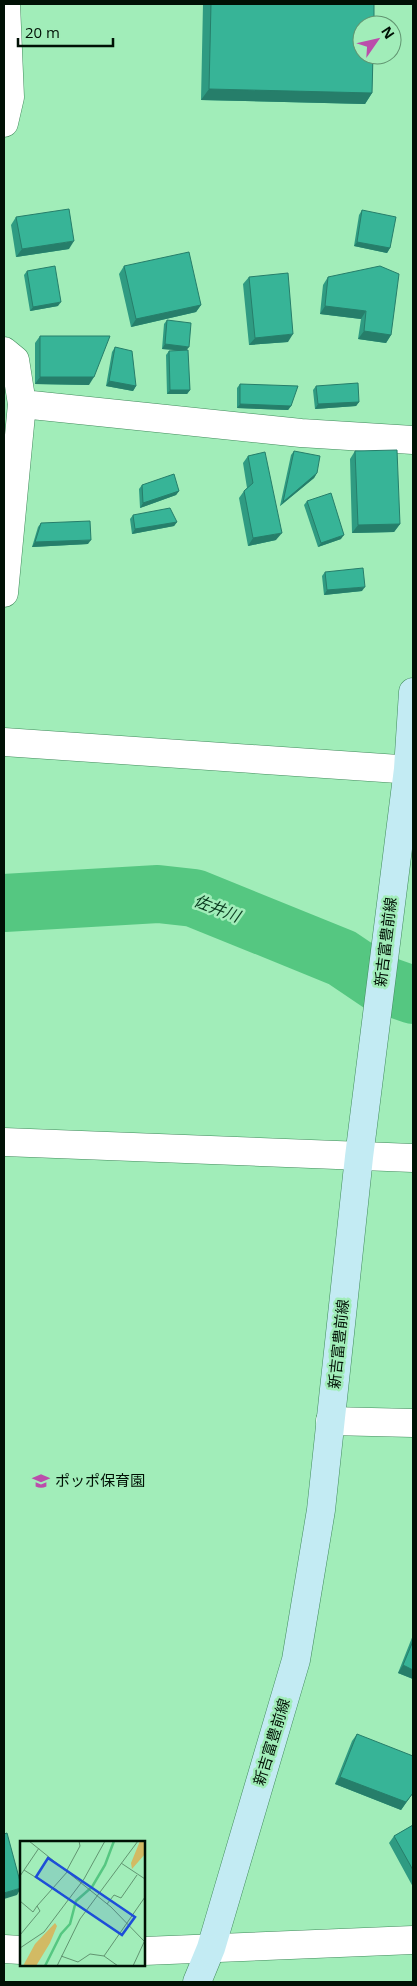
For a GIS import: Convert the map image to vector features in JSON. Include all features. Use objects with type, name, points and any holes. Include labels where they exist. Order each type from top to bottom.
[{"type":"main road","name":"新吉富豊前線","points":[[197,1982],[210,1948],[296,1660],[321,1510],[359,1157],[410,770],[413,692]]},
{"type":"street","points":[[4,123],[10,97],[6,4]]},
{"type":"street","points":[[4,593],[22,404],[16,360],[5,345]]},
{"type":"street","points":[[22,404],[301,433],[413,440]]},
{"type":"street","points":[[4,742],[410,770]]},
{"type":"street","points":[[4,1142],[413,1158]]},
{"type":"street","points":[[330,1421],[413,1423]]},
{"type":"street","points":[[145,1951],[413,1940]]},
{"type":"street","points":[[4,1949],[20,1950]]},
{"type":"building","points":[[211,4],[374,4],[374,15],[352,15],[352,65],[373,65],[372,93],[209,89]]},
{"type":"building","points":[[69,209],[74,241],[22,249],[16,217]]},
{"type":"building","points":[[362,210],[396,217],[390,248],[357,242]]},
{"type":"building","points":[[189,252],[201,305],[136,319],[124,266]]},
{"type":"building","points":[[55,266],[61,302],[33,307],[27,271]]},
{"type":"building","points":[[380,266],[399,274],[391,335],[364,331],[366,311],[325,306],[328,277]]},
{"type":"building","points":[[288,273],[293,334],[255,338],[249,277]]},
{"type":"building","points":[[167,320],[191,323],[189,347],[165,344]]},
{"type":"building","points":[[40,336],[110,336],[94,377],[40,377]]},
{"type":"building","points":[[115,347],[132,351],[136,386],[109,381]]},
{"type":"building","points":[[188,350],[190,390],[170,390],[169,351]]},
{"type":"building","points":[[358,383],[359,402],[318,404],[316,386]]},
{"type":"building","points":[[240,384],[298,386],[291,406],[240,404]]},
{"type":"building","points":[[397,450],[400,524],[358,525],[355,451]]},
{"type":"building","points":[[294,451],[320,456],[317,473],[283,502]]},
{"type":"building","points":[[265,452],[282,533],[253,538],[244,491],[253,483],[248,456]]},
{"type":"building","points":[[174,474],[179,491],[143,503],[142,485]]},
{"type":"building","points":[[331,493],[344,535],[321,543],[307,501]]},
{"type":"building","points":[[170,508],[177,522],[135,529],[133,515]]},
{"type":"building","points":[[90,521],[91,540],[35,542],[41,523]]},
{"type":"building","points":[[363,568],[365,587],[327,590],[325,572]]},
{"type":"building","points":[[413,1641],[413,1670],[403,1665]]},
{"type":"building","points":[[357,1734],[413,1756],[413,1793],[406,1802],[340,1777]]},
{"type":"building","points":[[413,1825],[413,1870],[394,1836]]},
{"type":"building","points":[[7,1833],[20,1881],[20,1888],[4,1893],[4,1834]]},
{"type":"waterway","name":"佐井川","points":[[4,903],[158,894],[194,898],[342,958],[379,983],[413,995]]},
{"type":"place","name":"ポッポ保育園","points":[[41,1481]]}]
